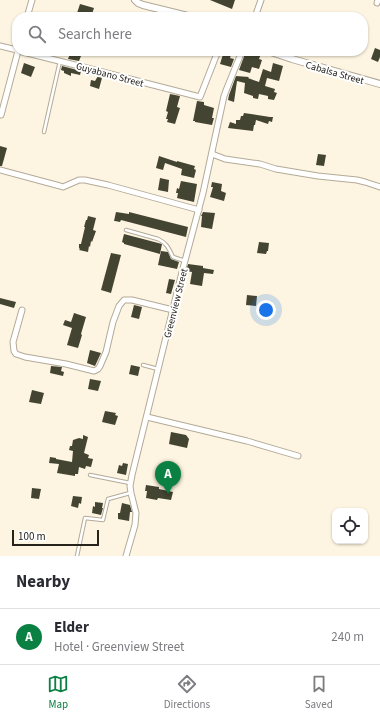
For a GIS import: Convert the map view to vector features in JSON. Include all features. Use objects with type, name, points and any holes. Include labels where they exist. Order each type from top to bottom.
[{"type":"street","points":[[28,12],[32,0]]},
{"type":"street","points":[[135,0],[143,6],[170,12]]},
{"type":"street","points":[[256,12],[260,0]]},
{"type":"street","name":"Guyabano Street","points":[[0,46],[12,49]]},
{"type":"street","points":[[1,115],[17,56]]},
{"type":"street","name":"Guyabano Street","points":[[39,56],[200,98],[216,56]]},
{"type":"street","name":"Greenview Street","points":[[126,556],[136,513],[131,493],[131,484],[185,261],[199,210],[227,88],[240,56]]},
{"type":"street","name":"Cabalsa Street","points":[[283,56],[380,84]]},
{"type":"street","points":[[212,154],[225,159],[260,164],[276,169],[361,181],[380,188]]},
{"type":"street","points":[[0,170],[63,187],[79,180],[85,180],[199,210]]},
{"type":"street","points":[[22,310],[13,342],[14,351],[16,354],[94,371],[100,366],[106,352],[113,322],[119,306],[124,300],[132,300],[173,310]]},
{"type":"street","points":[[147,417],[247,441],[298,456]]},
{"type":"lane","points":[[44,132],[60,61]]},
{"type":"lane","points":[[126,230],[163,241],[173,257],[185,261]]},
{"type":"lane","points":[[143,365],[159,369]]},
{"type":"lane","points":[[90,475],[131,484]]},
{"type":"lane","points":[[77,556],[85,518],[103,520],[108,499],[131,493]]},
{"type":"building","points":[[210,0],[235,0],[232,9]]},
{"type":"building","points":[[80,4],[94,8],[93,12],[77,12]]},
{"type":"building","points":[[375,48],[380,50],[378,62],[371,59]]},
{"type":"building","points":[[69,56],[81,56],[79,61],[68,59]]},
{"type":"building","points":[[222,56],[231,56],[230,58],[234,59],[231,67],[220,64]]},
{"type":"building","points":[[244,56],[260,56],[259,59],[262,60],[259,69],[252,67],[250,73],[239,70]]},
{"type":"building","points":[[24,63],[35,67],[31,77],[21,73]]},
{"type":"building","points":[[273,63],[283,66],[279,81],[267,78],[265,86],[275,89],[274,92],[277,93],[274,100],[268,99],[268,96],[259,94],[258,99],[253,98],[253,96],[244,93],[245,83],[237,81],[234,102],[228,100],[236,76],[249,77],[248,78],[259,82],[263,69],[271,72]]},
{"type":"building","points":[[62,66],[81,71],[80,75],[71,73],[71,76],[64,73],[64,71],[61,70]]},
{"type":"building","points":[[98,76],[102,78],[99,89],[90,86],[91,80],[95,81]]},
{"type":"building","points":[[170,94],[180,96],[177,107],[180,108],[175,124],[167,122],[168,119],[166,119],[168,112],[166,111]]},
{"type":"building","points":[[197,101],[204,102],[204,105],[214,108],[212,125],[193,121]]},
{"type":"building","points":[[244,113],[273,117],[272,122],[269,121],[268,124],[256,120],[253,131],[228,128],[230,122],[236,124],[236,120],[240,120]]},
{"type":"building","points":[[0,146],[7,148],[2,166],[0,166]]},
{"type":"building","points":[[318,154],[326,155],[324,166],[316,165]]},
{"type":"building","points":[[159,156],[195,166],[194,169],[196,170],[194,178],[181,175],[182,169],[165,163],[163,170],[156,168]]},
{"type":"building","points":[[160,178],[169,180],[168,192],[158,190]]},
{"type":"building","points":[[181,181],[197,184],[194,202],[177,198],[177,188],[179,189]]},
{"type":"building","points":[[212,182],[222,184],[221,191],[226,193],[224,201],[210,197],[213,187],[211,187]]},
{"type":"building","points":[[116,212],[129,214],[129,212],[188,227],[186,237],[121,220],[120,222],[114,221]]},
{"type":"building","points":[[203,212],[215,213],[212,229],[201,227],[201,216]]},
{"type":"building","points":[[88,216],[96,218],[93,230],[96,231],[90,247],[89,246],[88,252],[79,250],[79,244],[81,244],[84,227]]},
{"type":"building","points":[[124,234],[162,244],[160,254],[124,244],[122,242]]},
{"type":"building","points":[[259,242],[269,243],[266,254],[257,253]]},
{"type":"building","points":[[161,251],[168,252],[171,259],[179,262],[177,269],[158,265]]},
{"type":"building","points":[[111,253],[121,255],[111,293],[101,290]]},
{"type":"building","points":[[188,264],[203,266],[203,268],[214,270],[213,274],[204,273],[202,286],[190,284],[192,272],[186,271]]},
{"type":"building","points":[[169,279],[175,280],[171,294],[166,293]]},
{"type":"building","points":[[247,295],[257,296],[256,306],[246,305]]},
{"type":"building","points":[[0,298],[16,302],[14,308],[0,304]]},
{"type":"building","points":[[134,305],[142,307],[139,319],[131,317]]},
{"type":"building","points":[[74,313],[86,317],[78,348],[67,345],[72,328],[63,325],[65,320],[71,322]]},
{"type":"building","points":[[90,350],[101,353],[95,366],[87,363]]},
{"type":"building","points":[[131,365],[140,367],[138,376],[129,374]]},
{"type":"building","points":[[51,366],[62,367],[61,371],[64,372],[63,376],[50,373]]},
{"type":"building","points":[[90,379],[101,381],[98,391],[88,389]]},
{"type":"building","points":[[32,390],[44,393],[41,404],[29,402]]},
{"type":"building","points":[[105,411],[116,413],[115,415],[118,416],[115,425],[102,422]]},
{"type":"building","points":[[171,432],[186,435],[189,439],[187,448],[169,444]]},
{"type":"building","points":[[83,435],[88,437],[84,453],[89,455],[88,458],[93,459],[91,467],[86,466],[85,469],[79,467],[78,474],[75,474],[75,476],[57,473],[59,464],[49,463],[50,457],[72,462],[73,451],[69,450],[70,446],[72,446],[73,440],[79,438],[83,439]]},
{"type":"building","points":[[123,463],[128,464],[126,475],[117,473],[119,465],[122,466]]},
{"type":"building","points":[[146,485],[159,487],[159,489],[173,492],[171,500],[146,498]]},
{"type":"building","points":[[32,488],[41,489],[39,499],[31,498]]},
{"type":"building","points":[[73,496],[82,497],[81,504],[79,503],[78,508],[71,506]]},
{"type":"building","points":[[95,502],[103,503],[101,515],[92,513],[93,506],[95,507]]},
{"type":"building","points":[[122,503],[130,505],[132,512],[130,512],[129,521],[118,519],[118,513],[120,513]]},
{"type":"place","name":"Elder","points":[[168,494]]}]
